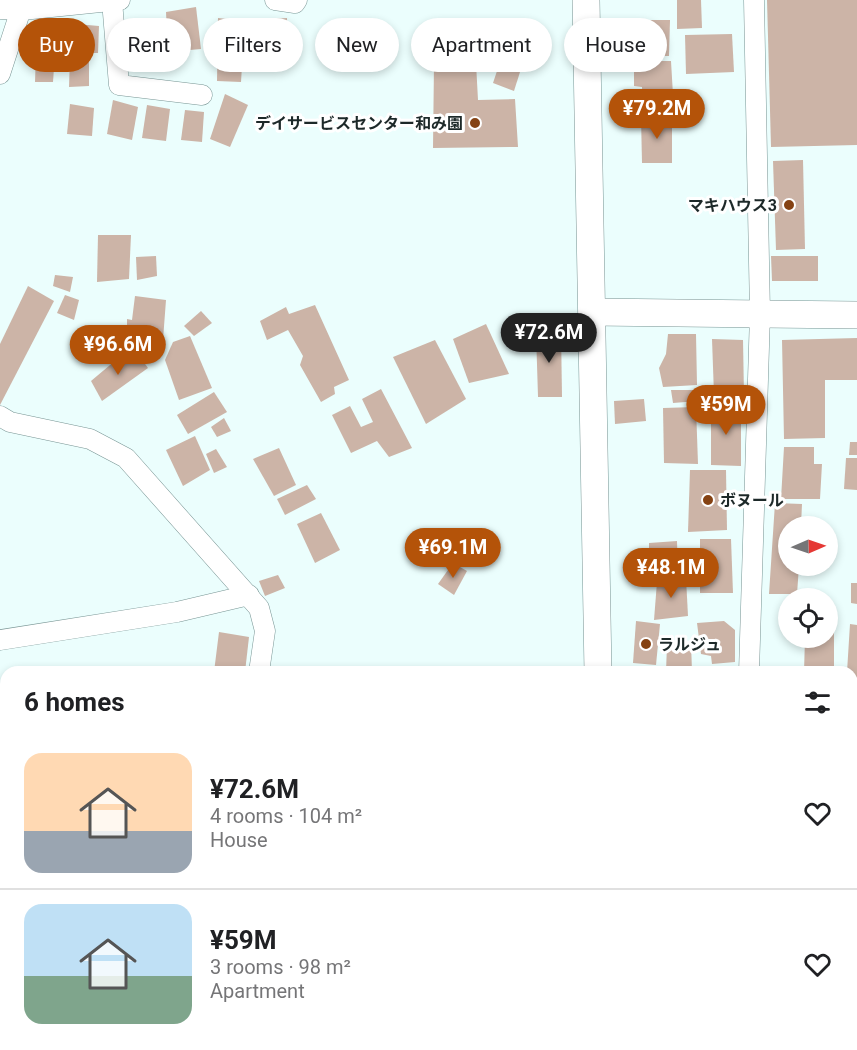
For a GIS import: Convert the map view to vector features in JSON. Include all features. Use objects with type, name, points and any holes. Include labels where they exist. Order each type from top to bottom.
[{"type":"street","points":[[0,9],[23,5],[116,0],[119,85],[202,95]]},
{"type":"street","points":[[275,0],[295,3],[297,0]]},
{"type":"street","points":[[586,0],[598,666]]},
{"type":"street","points":[[749,666],[760,314],[754,0]]},
{"type":"street","points":[[0,74],[23,5]]},
{"type":"street","points":[[593,312],[857,315]]},
{"type":"street","points":[[0,416],[10,422],[90,439],[126,458],[259,608],[265,631],[260,666]]},
{"type":"street","points":[[0,640],[177,612],[249,595]]},
{"type":"building","points":[[677,0],[701,0],[702,28],[677,29]]},
{"type":"building","points":[[767,0],[857,0],[857,145],[771,147]]},
{"type":"building","points":[[196,7],[201,49],[191,50],[191,18],[166,18],[166,12]]},
{"type":"building","points":[[667,20],[670,20],[669,56],[667,56]]},
{"type":"building","points":[[95,26],[99,26],[98,53],[95,53]]},
{"type":"building","points":[[732,34],[734,72],[686,74],[685,35]]},
{"type":"building","points":[[667,61],[671,61],[674,112],[643,112],[642,87],[634,86],[634,72],[667,72]]},
{"type":"building","points":[[35,72],[54,72],[53,82],[35,82]]},
{"type":"building","points":[[70,72],[89,72],[89,86],[69,87]]},
{"type":"building","points":[[217,72],[242,72],[241,82],[217,81]]},
{"type":"building","name":"デイサービスセンター和み園","points":[[434,72],[476,72],[478,100],[515,99],[518,147],[433,148]]},
{"type":"building","points":[[497,72],[520,72],[514,91],[493,83]]},
{"type":"building","points":[[225,94],[248,105],[230,147],[210,139]]},
{"type":"building","points":[[113,100],[138,107],[132,140],[107,134]]},
{"type":"building","points":[[70,104],[94,108],[92,136],[67,134]]},
{"type":"building","points":[[147,105],[170,109],[166,141],[142,138]]},
{"type":"building","points":[[185,110],[204,112],[202,142],[181,140]]},
{"type":"building","points":[[672,116],[672,163],[642,163],[641,117]]},
{"type":"building","name":"マキハウス3","points":[[803,160],[805,249],[776,250],[773,161]]},
{"type":"building","points":[[98,235],[131,235],[129,279],[97,282]]},
{"type":"building","points":[[156,256],[157,276],[137,280],[136,257]]},
{"type":"building","points":[[771,256],[818,256],[818,281],[772,281]]},
{"type":"building","points":[[55,275],[73,277],[70,292],[53,286]]},
{"type":"building","points":[[28,286],[54,301],[0,405],[0,344]]},
{"type":"building","points":[[65,295],[79,300],[74,320],[57,313]]},
{"type":"building","points":[[135,296],[166,300],[162,353],[127,351],[127,319],[132,320]]},
{"type":"building","points":[[315,305],[349,380],[334,387],[335,394],[321,402],[300,365],[303,356],[288,330],[267,340],[260,321],[286,307],[289,314]]},
{"type":"building","points":[[201,311],[212,323],[194,336],[184,326]]},
{"type":"building","points":[[486,324],[509,374],[469,383],[453,339]]},
{"type":"building","points":[[561,331],[562,397],[538,397],[536,332]]},
{"type":"building","points":[[668,334],[696,334],[697,385],[663,387],[659,368],[666,354]]},
{"type":"building","points":[[190,336],[212,388],[179,400],[165,360],[173,342]]},
{"type":"building","points":[[857,338],[857,380],[825,380],[825,438],[784,439],[782,340]]},
{"type":"building","points":[[712,339],[743,340],[744,396],[714,395]]},
{"type":"building","points":[[435,340],[466,399],[426,424],[393,357]]},
{"type":"building","points":[[140,357],[148,368],[102,401],[91,381],[116,360]]},
{"type":"building","points":[[381,389],[412,448],[389,457],[377,441],[351,453],[332,415],[350,406],[361,427],[373,422],[362,399]]},
{"type":"building","points":[[671,390],[698,390],[698,401],[673,403]]},
{"type":"building","points":[[214,392],[227,412],[188,434],[177,415]]},
{"type":"building","points":[[644,399],[646,421],[615,424],[614,401]]},
{"type":"building","points":[[711,406],[741,406],[741,466],[711,465]]},
{"type":"building","points":[[696,407],[698,464],[664,463],[663,408]]},
{"type":"building","points":[[224,418],[231,431],[217,437],[211,427]]},
{"type":"building","points":[[195,436],[210,470],[183,486],[166,450]]},
{"type":"building","points":[[850,442],[857,442],[857,455],[849,455]]},
{"type":"building","points":[[784,447],[814,447],[814,464],[822,464],[820,499],[781,499]]},
{"type":"building","points":[[279,448],[296,485],[274,496],[253,459]]},
{"type":"building","points":[[216,449],[227,467],[214,473],[206,454]]},
{"type":"building","points":[[846,458],[857,458],[857,490],[844,489]]},
{"type":"building","name":"ボヌール","points":[[690,470],[726,470],[727,530],[688,532]]},
{"type":"building","points":[[307,485],[316,499],[285,515],[277,499]]},
{"type":"building","points":[[775,503],[802,504],[801,516],[778,516],[778,576],[798,576],[797,588],[778,588],[778,594],[769,594]]},
{"type":"building","points":[[321,513],[340,550],[315,563],[297,524]]},
{"type":"building","points":[[700,539],[731,539],[733,593],[700,593]]},
{"type":"building","points":[[677,541],[678,576],[649,577],[649,543]]},
{"type":"building","points":[[453,563],[467,571],[454,595],[438,584]]},
{"type":"building","points":[[278,575],[285,588],[265,596],[259,581]]},
{"type":"building","points":[[686,578],[688,616],[654,620],[657,582]]},
{"type":"building","points":[[851,583],[857,583],[857,604],[851,603]]},
{"type":"building","name":"ラルジュ","points":[[636,621],[660,624],[656,665],[633,663]]},
{"type":"building","points":[[724,621],[735,630],[735,662],[712,664],[711,656],[701,654],[697,623]]},
{"type":"building","points":[[850,624],[857,625],[857,666],[847,666]]},
{"type":"building","points":[[219,632],[249,637],[246,666],[215,666]]},
{"type":"building","points":[[691,642],[692,666],[666,666],[667,644]]},
{"type":"building","points":[[805,648],[834,648],[834,666],[804,666]]},
{"type":"place","name":"デイサービスセンター和み園","points":[[475,123]]},
{"type":"place","name":"マキハウス3","points":[[789,205]]},
{"type":"place","name":"ボヌール","points":[[708,500]]},
{"type":"place","name":"ラルジュ","points":[[646,644]]}]
